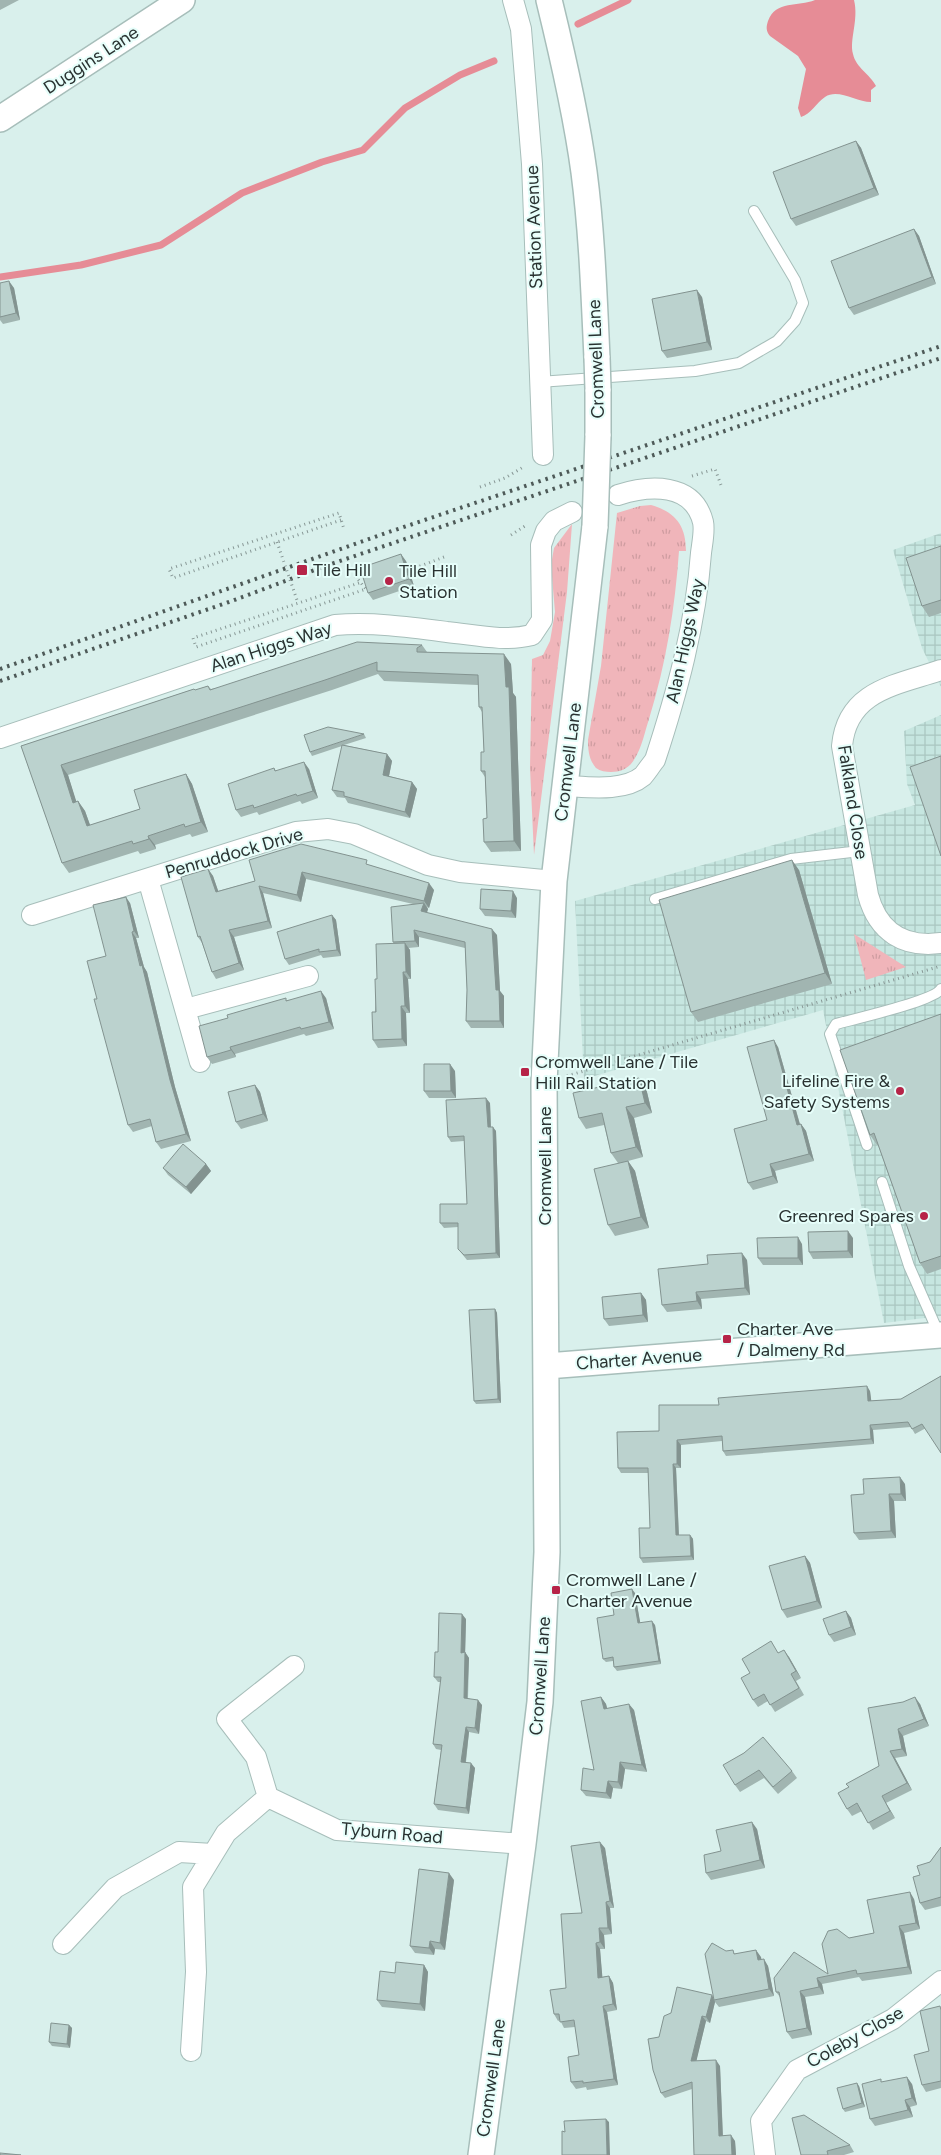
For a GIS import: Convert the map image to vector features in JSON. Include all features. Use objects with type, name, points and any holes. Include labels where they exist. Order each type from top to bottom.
[{"type":"street","name":"Duggins Lane","points":[[0,119],[182,0]]},
{"type":"street","name":"Station Avenue","points":[[513,0],[521,29],[532,164],[543,455]]},
{"type":"street","name":"Cromwell Lane","points":[[481,2155],[540,1702],[547,1552],[544,1083],[554,882],[595,526],[598,436],[594,280],[584,172],[571,94],[549,0]]},
{"type":"street","name":"Alan Higgs Way","points":[[565,786],[597,788],[620,786],[642,776],[655,760],[664,734],[691,630],[699,582],[703,523],[692,501],[673,490],[653,487],[636,489],[618,495]]},
{"type":"street","name":"Alan Higgs Way","points":[[0,738],[335,624],[390,625],[497,638],[519,638],[532,635],[542,620],[542,545],[546,531],[554,521],[572,512]]},
{"type":"street","name":"Falkland Close","points":[[941,670],[870,695],[856,709],[846,725],[842,746],[871,905],[891,934],[922,944],[941,943]]},
{"type":"street","name":"Penruddock Drive","points":[[32,915],[296,832],[328,829],[354,834],[428,865],[460,872],[554,882]]},
{"type":"street","points":[[148,879],[200,1062]]},
{"type":"street","points":[[186,1010],[308,976]]},
{"type":"street","name":"Charter Avenue","points":[[547,1366],[940,1335]]},
{"type":"street","points":[[191,2050],[196,1972],[193,1887],[226,1833],[268,1797],[256,1757],[227,1719],[294,1666]]},
{"type":"street","name":"Tyburn Road","points":[[268,1797],[337,1830],[523,1844]]},
{"type":"street","points":[[63,1944],[115,1888],[179,1852],[213,1854]]},
{"type":"street","name":"Coleby Close","points":[[765,2155],[761,2121],[797,2070],[893,2019],[941,1981]]},
{"type":"lane","points":[[539,382],[695,372],[739,363],[777,341],[794,321],[802,303],[795,280],[754,211]]},
{"type":"lane","points":[[656,899],[791,859],[860,851]]},
{"type":"lane","points":[[866,1145],[830,1034],[836,1024],[914,1002],[938,993],[941,989]]},
{"type":"lane","points":[[882,1182],[909,1266],[940,1335]]},
{"type":"path","points":[[480,487],[505,478],[543,455]]},
{"type":"path","points":[[341,520],[173,578],[169,569],[339,513],[344,529]]},
{"type":"path","points":[[277,542],[298,603]]},
{"type":"path","points":[[410,574],[416,569],[444,557]]},
{"type":"path","points":[[355,576],[366,589],[196,647],[194,638],[359,582]]},
{"type":"path","points":[[544,1083],[941,966]]},
{"type":"shaded area","points":[[815,0],[854,0],[853,54],[857,63],[876,86],[871,90],[871,102],[836,94],[830,95],[822,99],[808,113],[801,117],[798,108],[806,69],[798,56],[770,36],[767,31],[767,25],[776,10],[788,5]]},
{"type":"shaded area","points":[[941,533],[941,687],[922,648],[893,550]]},
{"type":"shaded area","points":[[941,715],[941,1316],[884,1323],[823,1010],[584,1079],[575,901],[915,805],[907,784],[904,731]]},
{"type":"green space","points":[[651,505],[667,511],[678,521],[684,534],[686,551],[679,551],[675,594],[665,657],[641,744],[628,767],[618,771],[605,772],[596,768],[592,762],[588,740],[601,666],[617,513],[640,506]]},
{"type":"green space","points":[[572,524],[567,592],[534,855],[530,768],[532,659],[543,655],[550,641],[555,612],[551,565],[554,548]]},
{"type":"green space","points":[[854,934],[906,967],[866,980]]},
{"type":"building","points":[[856,141],[874,188],[791,219],[773,172]]},
{"type":"building","points":[[914,229],[932,277],[849,308],[831,261]]},
{"type":"building","points":[[9,281],[16,313],[0,317],[0,283]]},
{"type":"building","points":[[697,290],[707,342],[662,351],[652,299]]},
{"type":"building","points":[[941,546],[941,600],[922,606],[906,558]]},
{"type":"building","name":"Tile Hill Station","points":[[401,554],[409,579],[368,593],[360,568]]},
{"type":"building","points":[[357,642],[422,645],[417,648],[417,652],[504,654],[506,687],[509,687],[514,841],[484,842],[483,819],[487,818],[485,771],[481,771],[481,752],[484,752],[482,707],[479,707],[478,675],[377,671],[377,662],[61,765],[73,803],[78,801],[87,826],[140,809],[134,790],[186,774],[201,822],[185,827],[184,824],[148,836],[149,839],[133,844],[132,841],[62,863],[21,746],[194,689],[208,686],[210,690]]},
{"type":"building","points":[[328,727],[364,734],[310,752],[304,735]]},
{"type":"building","points":[[342,745],[387,754],[383,775],[412,782],[405,812],[344,796],[344,792],[332,790]]},
{"type":"building","points":[[941,756],[941,856],[910,767]]},
{"type":"building","points":[[304,762],[313,791],[297,796],[296,794],[254,808],[253,805],[236,810],[228,784],[274,768],[275,771]]},
{"type":"building","points":[[301,844],[367,860],[366,864],[429,883],[424,901],[302,872],[297,895],[259,886],[268,921],[229,930],[239,963],[212,972],[200,936],[198,937],[181,877],[208,869],[216,892],[255,881],[249,860]]},
{"type":"building","points":[[792,860],[825,973],[691,1012],[659,900]]},
{"type":"building","points":[[481,889],[513,891],[511,911],[480,909]]},
{"type":"building","points":[[126,897],[140,966],[142,965],[170,1080],[186,1134],[156,1142],[150,1119],[128,1125],[94,999],[97,999],[87,961],[106,956],[93,905]]},
{"type":"building","points":[[424,903],[421,911],[492,929],[496,990],[499,990],[500,1021],[466,1021],[465,942],[414,930],[415,941],[393,942],[391,907]]},
{"type":"building","points":[[332,915],[337,950],[319,952],[319,949],[285,959],[277,932]]},
{"type":"building","points":[[405,943],[406,972],[403,972],[405,1006],[401,1006],[402,1039],[373,1040],[372,1012],[376,1012],[376,944]]},
{"type":"building","points":[[321,991],[329,1022],[301,1029],[300,1027],[230,1047],[231,1050],[207,1057],[199,1026],[228,1018],[227,1015],[258,1006],[286,998],[286,1001]]},
{"type":"building","points":[[941,1014],[941,1256],[920,1263],[874,1133],[870,1135],[840,1050]]},
{"type":"building","points":[[774,1040],[797,1125],[801,1124],[809,1154],[770,1164],[773,1176],[748,1183],[734,1129],[767,1120],[747,1047]]},
{"type":"building","points":[[424,1064],[450,1064],[451,1091],[424,1091]]},
{"type":"building","points":[[639,1078],[645,1103],[626,1107],[636,1147],[611,1153],[602,1113],[579,1118],[573,1093]]},
{"type":"building","points":[[255,1085],[263,1114],[236,1122],[228,1092]]},
{"type":"building","points":[[486,1098],[488,1127],[493,1127],[496,1253],[464,1255],[458,1249],[458,1223],[440,1223],[440,1204],[467,1204],[464,1136],[448,1137],[446,1100]]},
{"type":"building","points":[[183,1144],[206,1164],[186,1187],[163,1168]]},
{"type":"building","points":[[628,1161],[641,1217],[608,1225],[594,1169]]},
{"type":"building","points":[[848,1231],[848,1251],[809,1252],[808,1232]]},
{"type":"building","points":[[798,1237],[798,1258],[758,1258],[757,1238]]},
{"type":"building","points":[[742,1253],[745,1288],[696,1292],[697,1301],[662,1305],[658,1269],[708,1264],[707,1255]]},
{"type":"building","points":[[641,1293],[643,1315],[604,1319],[602,1297]]},
{"type":"building","points":[[495,1309],[498,1399],[474,1401],[469,1310]]},
{"type":"building","points":[[941,1376],[941,1453],[922,1424],[912,1429],[908,1422],[870,1425],[871,1439],[723,1451],[722,1436],[677,1440],[677,1464],[673,1464],[676,1535],[690,1535],[691,1556],[640,1558],[639,1528],[650,1528],[648,1468],[618,1468],[617,1432],[659,1431],[659,1405],[719,1405],[718,1398],[867,1386],[868,1401],[901,1399]]},
{"type":"building","points":[[900,1477],[901,1494],[889,1494],[891,1531],[854,1533],[851,1495],[864,1494],[863,1479]]},
{"type":"building","points":[[805,1556],[817,1601],[782,1610],[769,1566]]},
{"type":"building","points":[[632,1589],[638,1623],[652,1621],[659,1661],[614,1667],[613,1657],[603,1659],[597,1618],[614,1615],[611,1593]]},
{"type":"building","points":[[846,1611],[851,1627],[829,1635],[823,1619]]},
{"type":"building","points":[[439,1613],[462,1614],[461,1653],[465,1652],[464,1698],[478,1700],[475,1728],[466,1727],[461,1762],[471,1763],[466,1808],[434,1804],[442,1745],[433,1744],[441,1677],[434,1677],[435,1652],[438,1652]]},
{"type":"building","points":[[771,1641],[778,1653],[784,1650],[796,1671],[791,1674],[799,1688],[770,1705],[764,1694],[753,1700],[741,1678],[750,1673],[742,1659]]},
{"type":"building","points":[[601,1697],[604,1709],[629,1704],[642,1765],[620,1762],[618,1782],[608,1781],[606,1793],[581,1790],[583,1768],[594,1770],[581,1701]]},
{"type":"building","points":[[915,1697],[924,1719],[898,1729],[902,1749],[890,1751],[907,1783],[882,1796],[890,1811],[868,1823],[857,1803],[847,1809],[838,1793],[849,1787],[846,1784],[879,1766],[868,1708],[903,1702]]},
{"type":"building","points":[[763,1737],[792,1771],[773,1787],[759,1770],[735,1785],[723,1765],[744,1753]]},
{"type":"building","points":[[752,1822],[760,1860],[706,1873],[704,1855],[721,1851],[716,1830]]},
{"type":"building","points":[[600,1842],[610,1901],[606,1902],[608,1928],[599,1928],[600,1942],[596,1943],[598,1978],[609,1976],[613,2004],[603,2006],[614,2079],[583,2083],[583,2081],[571,2082],[568,2057],[579,2055],[574,2020],[560,2022],[559,2014],[554,2014],[550,1990],[566,1988],[561,1914],[582,1913],[571,1846]]},
{"type":"building","points":[[941,1847],[941,1897],[920,1903],[913,1877],[920,1875],[917,1866],[930,1862]]},
{"type":"building","points":[[419,1869],[449,1873],[440,1943],[430,1941],[429,1948],[410,1946]]},
{"type":"building","points":[[910,1892],[916,1923],[899,1926],[908,1967],[857,1974],[856,1970],[817,1978],[819,1987],[800,1991],[807,2028],[787,2032],[779,1992],[776,1992],[774,1978],[794,1952],[828,1974],[822,1944],[828,1931],[837,1929],[849,1938],[874,1933],[867,1900]]},
{"type":"building","points":[[712,1943],[726,1951],[733,1950],[734,1954],[756,1950],[758,1960],[764,1959],[769,1989],[714,2000],[705,1954]]},
{"type":"building","points":[[396,1962],[424,1965],[420,2004],[377,2000],[380,1971],[395,1973]]},
{"type":"building","points":[[677,1987],[712,1995],[706,2017],[702,2016],[691,2061],[716,2060],[719,2136],[731,2135],[732,2155],[694,2155],[692,2082],[661,2093],[653,2070],[648,2039],[659,2037],[664,2016],[671,2013]]},
{"type":"building","points":[[940,2006],[941,2081],[922,2085],[914,2055],[929,2051],[920,2011]]},
{"type":"building","points":[[51,2023],[69,2025],[67,2044],[49,2042]]},
{"type":"building","points":[[907,2077],[912,2098],[905,2100],[908,2110],[870,2119],[862,2084],[881,2079],[881,2082]]},
{"type":"building","points":[[857,2083],[862,2103],[843,2109],[837,2088]]},
{"type":"building","points":[[804,2115],[850,2145],[827,2151],[828,2155],[801,2155],[792,2118]]},
{"type":"building","points":[[606,2119],[607,2155],[562,2155],[562,2131],[565,2132],[564,2121]]},
{"type":"building","points":[[0,2153],[21,2155],[0,2155]]},
{"type":"waterway","points":[[578,24],[628,0]]},
{"type":"waterway","points":[[0,277],[81,265],[161,245],[242,193],[322,162],[363,150],[405,108],[460,75],[494,61]]},
{"type":"railway","points":[[0,669],[386,533],[941,346]]},
{"type":"railway","points":[[0,681],[229,602],[331,564],[941,358]]},
{"type":"place","name":"Tile Hill","points":[[302,570]]},
{"type":"place","name":"Tile Hill Station","points":[[389,581]]},
{"type":"place","name":"Cromwell Lane / Tile Hill Rail Station","points":[[525,1072]]},
{"type":"place","name":"Lifeline Fire & Safety Systems","points":[[900,1091]]},
{"type":"place","name":"Greenred Spares","points":[[924,1216]]},
{"type":"place","name":"Charter Ave / Dalmeny Rd","points":[[727,1339]]},
{"type":"place","name":"Cromwell Lane / Charter Avenue","points":[[556,1590]]}]
